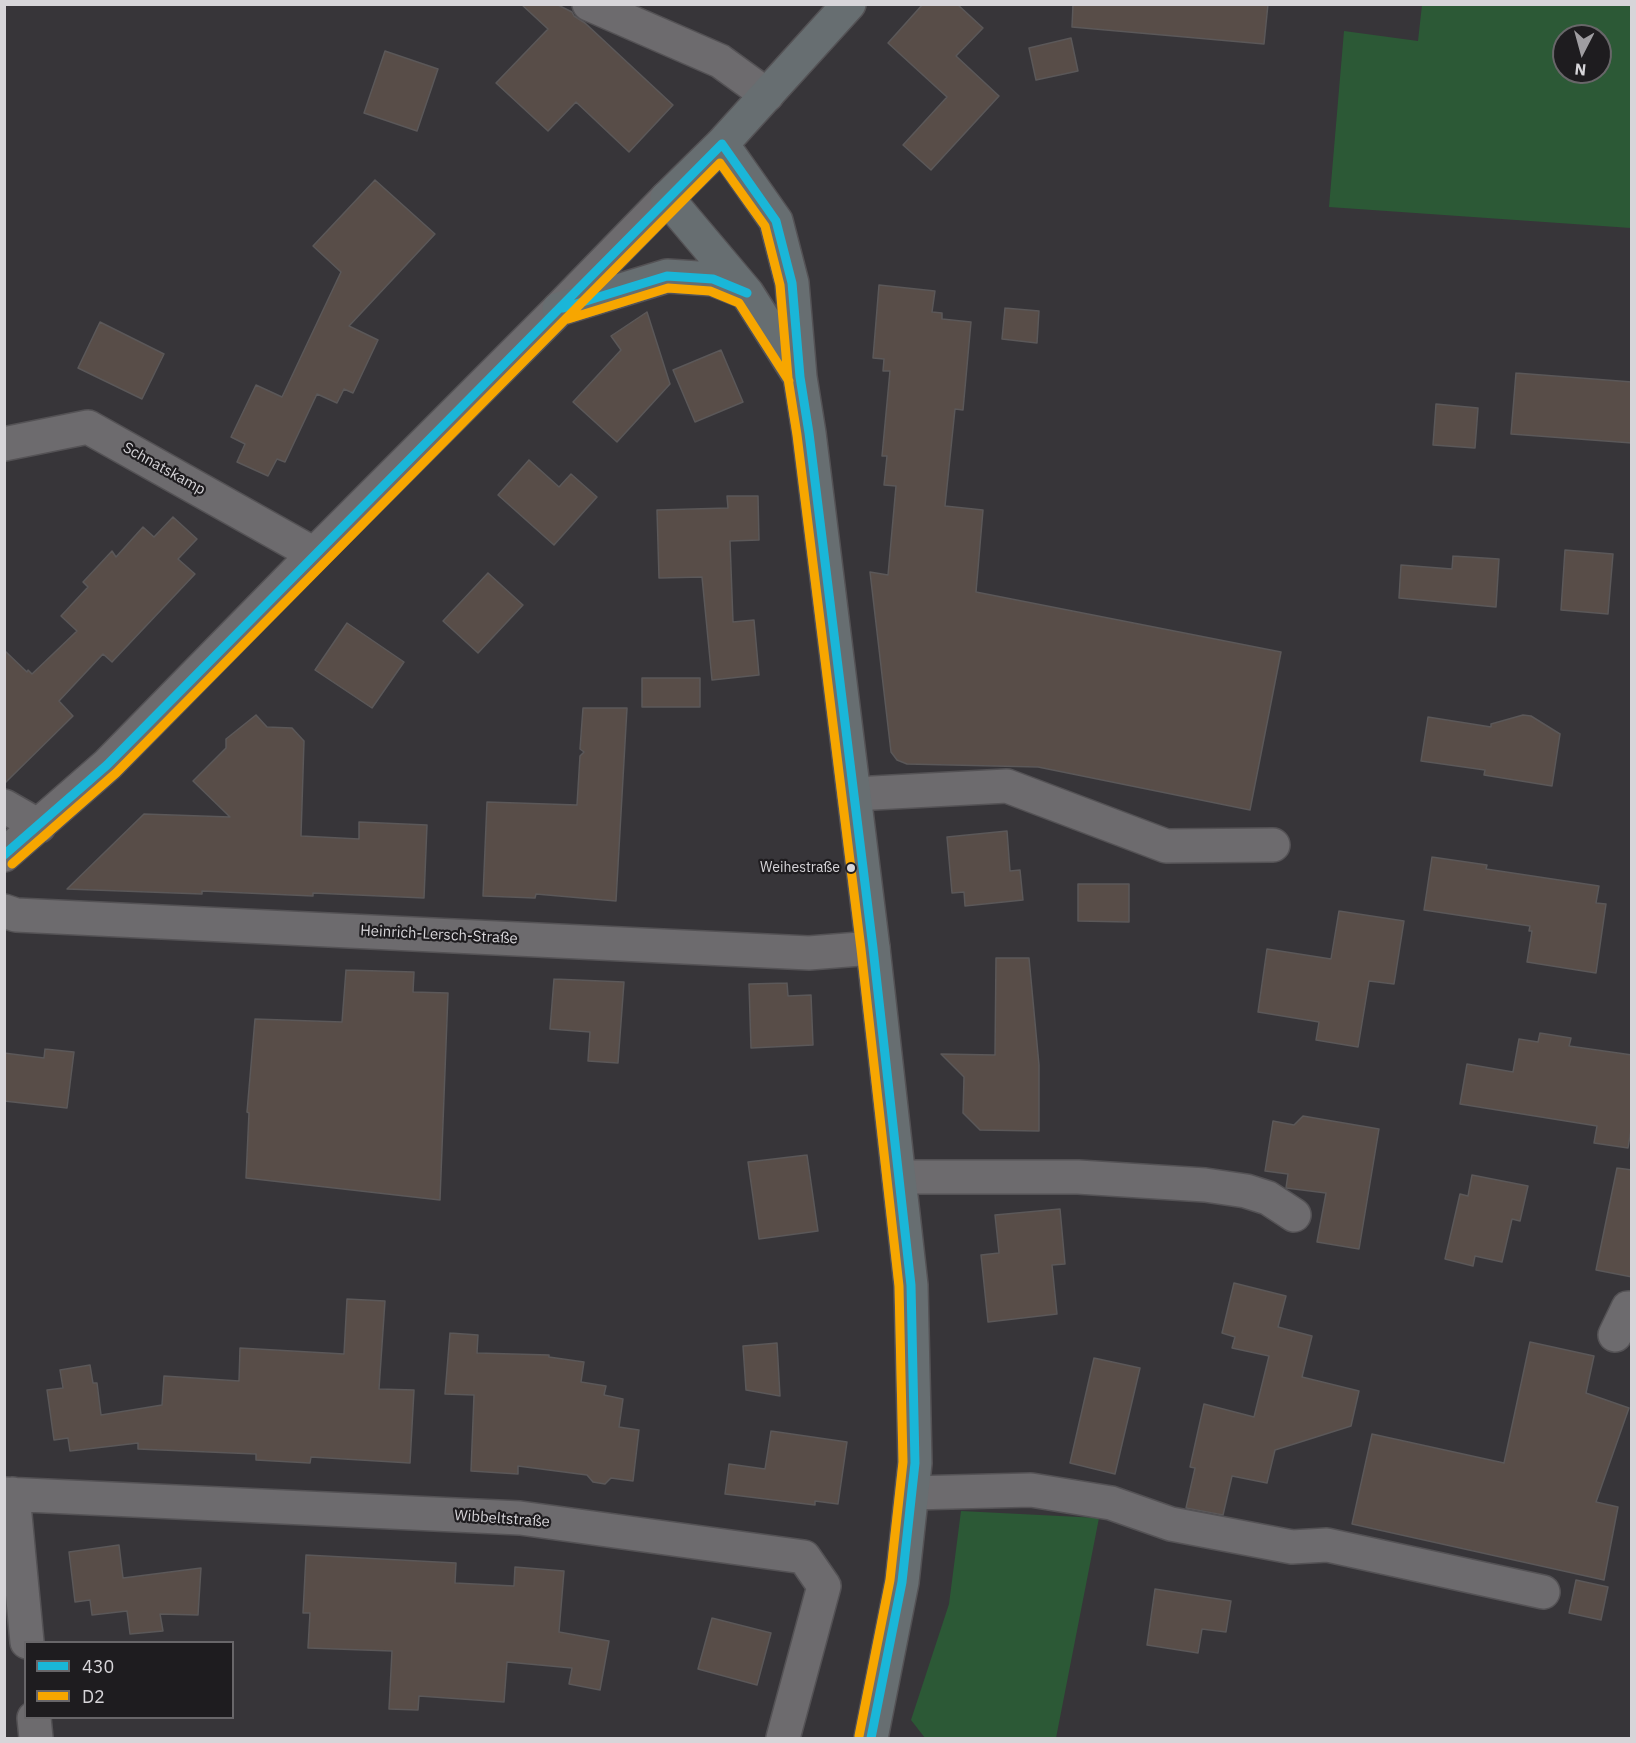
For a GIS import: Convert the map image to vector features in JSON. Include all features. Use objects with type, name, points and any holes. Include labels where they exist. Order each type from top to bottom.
[{"type":"main road","points":[[800,377],[747,293],[667,198],[722,144],[849,4]]},
{"type":"main road","points":[[722,144],[776,221],[792,283],[800,377],[809,433],[873,948],[911,1285],[915,1463],[902,1582],[871,1738]]},
{"type":"main road","points":[[559,309],[667,276],[713,279],[747,293]]},
{"type":"street","points":[[589,4],[720,61],[767,95]]},
{"type":"street","points":[[4,855],[107,765],[667,198]]},
{"type":"street","name":"Schnatskamp","points":[[4,444],[88,427],[314,554]]},
{"type":"street","points":[[854,794],[1007,786],[1166,846],[1273,845]]},
{"type":"street","points":[[4,806],[39,826]]},
{"type":"street","name":"Heinrich-Lersch-Straße","points":[[4,911],[16,915],[809,953],[873,948]]},
{"type":"street","points":[[899,1177],[1078,1177],[1205,1185],[1246,1191],[1268,1198],[1294,1215]]},
{"type":"street","points":[[912,1493],[1030,1490],[1053,1493],[1111,1503],[1182,1526],[1292,1547],[1327,1545],[1543,1592]]},
{"type":"street","points":[[9,1494],[27,1641]]},
{"type":"street","name":"Wibbeltstraße","points":[[9,1494],[520,1518],[804,1557],[824,1586],[783,1738]]},
{"type":"street","points":[[34,1719],[36,1738]]},
{"type":"green space","points":[[1422,5],[1631,5],[1631,228],[1329,207],[1344,31],[1418,41]]},
{"type":"green space","points":[[961,1511],[1099,1518],[1056,1738],[925,1738],[911,1720],[949,1604]]},
{"type":"building","points":[[521,4],[556,4],[572,12],[673,105],[629,152],[576,102],[548,131],[496,83],[548,29]]},
{"type":"building","points":[[923,4],[957,4],[983,28],[956,56],[999,96],[931,170],[903,145],[947,97],[888,43]]},
{"type":"building","points":[[1073,4],[1268,4],[1264,44],[1072,27]]},
{"type":"building","points":[[1071,38],[1078,71],[1036,80],[1029,48]]},
{"type":"building","points":[[385,51],[438,69],[417,131],[364,113]]},
{"type":"building","points":[[375,180],[435,234],[349,326],[378,340],[353,393],[344,389],[337,403],[317,394],[285,462],[277,459],[268,476],[237,462],[245,444],[231,437],[256,385],[282,397],[341,272],[313,246]]},
{"type":"building","points":[[879,285],[935,291],[932,312],[942,313],[942,319],[971,322],[963,410],[955,409],[945,506],[983,510],[976,592],[1281,652],[1250,810],[1038,767],[907,764],[897,760],[891,752],[870,572],[888,575],[896,486],[884,485],[887,456],[882,456],[890,371],[883,371],[884,359],[873,358]]},
{"type":"building","points":[[1005,308],[1039,311],[1037,343],[1002,339]]},
{"type":"building","points":[[647,312],[670,384],[617,442],[573,402],[621,350],[611,336]]},
{"type":"building","points":[[100,322],[164,354],[142,399],[78,368]]},
{"type":"building","points":[[721,350],[743,402],[695,422],[673,370]]},
{"type":"building","points":[[1516,373],[1632,382],[1632,443],[1511,434]]},
{"type":"building","points":[[1436,404],[1478,408],[1475,448],[1433,445]]},
{"type":"building","points":[[529,460],[559,487],[571,474],[597,497],[554,545],[498,495]]},
{"type":"building","points":[[727,496],[758,496],[759,540],[730,541],[733,622],[754,620],[759,675],[712,680],[702,577],[659,578],[657,510],[728,508]]},
{"type":"building","points":[[173,517],[197,539],[178,559],[195,574],[112,662],[103,654],[59,701],[73,716],[4,784],[4,650],[32,674],[77,631],[61,616],[88,587],[83,582],[112,551],[116,557],[143,527],[154,537]]},
{"type":"building","points":[[1565,550],[1613,554],[1608,614],[1561,610]]},
{"type":"building","points":[[1453,556],[1499,559],[1496,607],[1399,598],[1401,565],[1452,569]]},
{"type":"building","points":[[488,573],[523,605],[478,653],[443,621]]},
{"type":"building","points":[[347,623],[404,662],[372,708],[315,670]]},
{"type":"building","points":[[642,678],[700,678],[700,707],[642,707]]},
{"type":"building","points":[[583,708],[627,708],[616,901],[536,894],[535,898],[483,896],[487,802],[577,805],[580,756],[584,752],[580,749]]},
{"type":"building","points":[[256,715],[267,727],[292,728],[304,741],[301,836],[359,839],[359,822],[427,825],[424,898],[313,893],[313,896],[202,891],[202,894],[67,889],[144,814],[230,817],[193,781],[226,748],[226,739]]},
{"type":"building","points":[[1523,715],[1531,716],[1560,734],[1552,786],[1484,775],[1485,770],[1421,761],[1428,717],[1491,727],[1491,724]]},
{"type":"building","points":[[1007,831],[1010,871],[1020,870],[1023,900],[965,906],[964,892],[952,893],[947,837]]},
{"type":"building","points":[[1432,857],[1487,865],[1486,869],[1599,886],[1596,903],[1606,904],[1596,973],[1527,962],[1532,931],[1529,931],[1530,926],[1424,910]]},
{"type":"building","points":[[1078,884],[1129,884],[1129,922],[1078,921]]},
{"type":"building","points":[[1339,911],[1404,921],[1394,984],[1369,981],[1358,1047],[1316,1040],[1319,1022],[1258,1012],[1267,949],[1331,959]]},
{"type":"building","points":[[996,958],[1029,958],[1039,1065],[1039,1131],[980,1130],[963,1113],[964,1077],[941,1054],[995,1055]]},
{"type":"building","points":[[346,970],[414,972],[413,992],[448,993],[440,1200],[246,1178],[249,1113],[247,1112],[255,1019],[342,1022]]},
{"type":"building","points":[[554,979],[624,982],[618,1063],[588,1061],[590,1032],[550,1029]]},
{"type":"building","points":[[787,983],[788,996],[811,995],[813,1045],[751,1048],[749,984]]},
{"type":"building","points":[[1540,1033],[1571,1038],[1569,1046],[1632,1055],[1632,1124],[1628,1148],[1594,1143],[1597,1126],[1460,1104],[1467,1064],[1513,1072],[1519,1039],[1538,1042]]},
{"type":"building","points":[[45,1049],[74,1052],[67,1108],[4,1101],[4,1053],[44,1058]]},
{"type":"building","points":[[1303,1116],[1379,1129],[1359,1249],[1317,1242],[1326,1193],[1286,1188],[1288,1174],[1265,1171],[1273,1121],[1294,1125]]},
{"type":"building","points":[[807,1155],[818,1231],[759,1239],[748,1162]]},
{"type":"building","points":[[1617,1168],[1632,1170],[1632,1277],[1596,1270]]},
{"type":"building","points":[[1472,1175],[1528,1186],[1520,1221],[1512,1219],[1502,1262],[1475,1256],[1473,1266],[1445,1259],[1460,1194],[1468,1196]]},
{"type":"building","points":[[1060,1209],[1065,1264],[1052,1265],[1057,1314],[988,1322],[981,1255],[999,1253],[995,1215]]},
{"type":"building","points":[[1234,1283],[1286,1296],[1278,1327],[1312,1336],[1302,1377],[1359,1391],[1351,1426],[1275,1450],[1267,1483],[1232,1476],[1223,1515],[1186,1508],[1195,1468],[1190,1467],[1204,1404],[1254,1417],[1269,1356],[1232,1348],[1235,1337],[1222,1333]]},
{"type":"building","points":[[347,1299],[385,1301],[379,1389],[414,1390],[410,1463],[311,1457],[310,1463],[256,1460],[256,1454],[138,1449],[138,1443],[70,1451],[68,1438],[54,1440],[47,1390],[63,1388],[60,1370],[90,1365],[93,1383],[97,1383],[101,1415],[162,1405],[164,1376],[239,1381],[240,1348],[344,1354]]},
{"type":"building","points":[[450,1333],[478,1335],[477,1353],[549,1355],[549,1357],[584,1362],[581,1382],[606,1386],[604,1395],[623,1399],[619,1427],[639,1430],[633,1481],[611,1478],[605,1484],[593,1482],[587,1475],[518,1466],[518,1474],[471,1471],[474,1395],[445,1394]]},
{"type":"building","points":[[1530,1342],[1594,1356],[1586,1393],[1629,1408],[1596,1502],[1618,1507],[1604,1580],[1352,1524],[1372,1434],[1504,1463]]},
{"type":"building","points":[[777,1343],[780,1396],[746,1390],[743,1346]]},
{"type":"building","points":[[1094,1358],[1140,1368],[1115,1474],[1070,1463]]},
{"type":"building","points":[[771,1431],[847,1442],[838,1504],[815,1501],[815,1505],[725,1494],[729,1464],[765,1469]]},
{"type":"building","points":[[119,1545],[123,1578],[201,1568],[198,1615],[160,1614],[163,1631],[130,1634],[127,1611],[92,1615],[90,1600],[75,1602],[69,1552]]},
{"type":"building","points":[[306,1555],[456,1563],[455,1583],[514,1586],[515,1567],[564,1571],[559,1632],[609,1641],[600,1690],[569,1684],[572,1668],[507,1662],[504,1702],[419,1696],[418,1710],[389,1709],[392,1651],[308,1648],[310,1613],[303,1613]]},
{"type":"building","points":[[1576,1580],[1608,1587],[1601,1620],[1569,1613]]},
{"type":"building","points":[[1155,1589],[1231,1601],[1226,1632],[1202,1629],[1198,1653],[1147,1645]]},
{"type":"building","points":[[712,1618],[771,1633],[757,1685],[698,1669]]},
{"type":"transit line","name":"430","points":[[722,144],[776,221],[792,283],[800,377],[809,433],[873,948],[911,1285],[915,1463],[902,1582],[871,1738]]},
{"type":"transit line","name":"430","points":[[4,855],[107,765],[722,144]]},
{"type":"transit line","name":"D2","points":[[12,864],[116,773],[720,163],[765,226],[780,285],[788,378],[861,949],[899,1286],[903,1462],[890,1580],[859,1736]]},
{"type":"transit line","name":"430","points":[[563,308],[667,276],[713,279],[747,293]]},
{"type":"transit line","name":"D2","points":[[568,319],[668,288],[710,291],[739,303],[789,381]]},
{"type":"place","name":"Weihestraße","points":[[851,868]]}]
